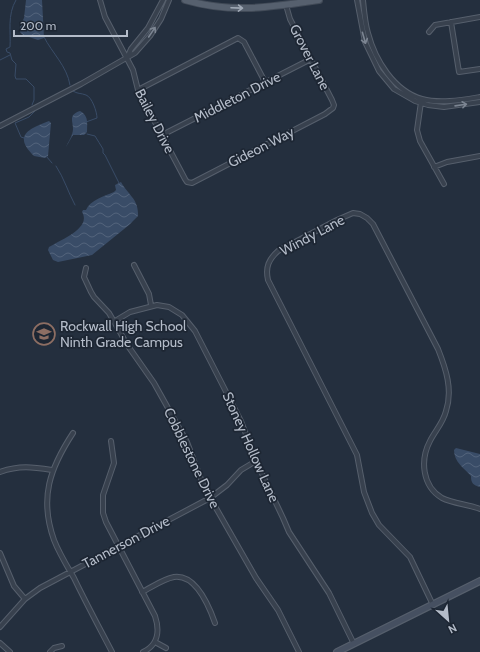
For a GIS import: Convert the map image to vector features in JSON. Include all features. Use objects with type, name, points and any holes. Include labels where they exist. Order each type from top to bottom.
[{"type":"main road","points":[[185,0],[209,6],[237,9],[254,9],[320,0]]},
{"type":"main road","points":[[337,652],[480,581]]},
{"type":"street","name":"Bailey Drive","points":[[100,0],[105,17],[133,70],[138,90],[183,176],[188,182]]},
{"type":"street","points":[[126,58],[131,48],[148,28],[163,0]]},
{"type":"street","points":[[0,126],[81,84],[135,53],[150,36],[161,19],[169,0]]},
{"type":"street","points":[[357,0],[363,36],[379,71],[394,88],[402,94],[444,107],[480,102]]},
{"type":"street","points":[[363,0],[368,34],[385,70],[397,84],[422,101],[444,101],[480,97]]},
{"type":"street","name":"Grover Lane","points":[[286,5],[290,19],[332,100],[334,105],[333,108]]},
{"type":"street","points":[[430,32],[435,25],[480,17]]},
{"type":"street","points":[[451,22],[459,72],[480,69]]},
{"type":"street","points":[[138,90],[238,38],[244,42],[265,82]]},
{"type":"street","name":"Middleton Drive","points":[[162,135],[311,59]]},
{"type":"street","points":[[422,101],[417,130],[420,141],[444,184]]},
{"type":"street","name":"Gideon Way","points":[[188,182],[196,182],[325,114],[333,108]]},
{"type":"street","points":[[434,167],[447,162],[480,156]]},
{"type":"street","name":"Windy Lane","points":[[433,605],[410,558],[380,525],[372,513],[364,492],[357,455],[268,280],[267,266],[273,255],[278,250],[337,220],[353,214],[360,214],[373,224],[438,349],[445,365],[448,377],[449,391],[446,412],[438,430],[430,440],[426,449],[424,467],[425,479],[433,490],[441,497],[449,501],[480,509]]},
{"type":"street","points":[[134,265],[149,294],[151,306]]},
{"type":"street","name":"Cobblestone Drive","points":[[86,268],[84,277],[91,292],[107,310],[128,346],[154,382],[184,436],[204,487],[256,578],[278,610],[300,652]]},
{"type":"street","name":"Stoney Hollow Lane","points":[[114,321],[130,312],[156,304],[169,307],[182,315],[195,332],[241,421],[256,461],[289,532],[329,593],[354,644]]},
{"type":"street","points":[[74,433],[52,470],[49,481],[48,517],[54,540],[112,652]]},
{"type":"street","points":[[111,441],[114,463],[103,495],[103,513],[106,522],[155,616],[157,623],[157,638],[151,648],[143,652]]},
{"type":"street","name":"Tannerson Drive","points":[[0,627],[25,599],[40,588],[210,498],[227,485],[241,470],[256,461]]},
{"type":"street","points":[[0,472],[7,469],[26,466],[52,470]]},
{"type":"street","points":[[0,553],[14,586],[25,599]]},
{"type":"street","points":[[142,592],[168,579],[175,577],[186,579],[198,588],[211,612],[215,623]]},
{"type":"street","points":[[155,642],[166,648]]},
{"type":"street","points":[[0,643],[10,652]]},
{"type":"street","points":[[50,652],[54,648],[62,646]]},
{"type":"water","points":[[26,0],[42,0],[44,38],[38,40],[23,35],[20,32],[20,26],[24,18]]},
{"type":"water","points":[[80,111],[86,117],[87,132],[84,135],[73,135],[66,147],[73,131],[72,118],[74,114]]},
{"type":"water","points":[[49,121],[51,123],[48,156],[45,158],[34,156],[28,149],[24,138],[29,130]]},
{"type":"water","points":[[121,182],[137,205],[138,216],[92,255],[58,262],[53,260],[48,250],[49,247],[79,228],[83,223],[83,210],[86,210],[94,201],[114,192],[116,190],[115,185]]},
{"type":"water","points":[[456,448],[480,454],[480,487],[473,483],[471,476],[456,458],[454,450]]},
{"type":"waterway","points":[[16,0],[10,18],[10,47],[6,49],[16,64],[16,79],[26,79],[34,87],[34,100],[32,105]]},
{"type":"waterway","points":[[44,37],[63,66],[70,85]]},
{"type":"waterway","points":[[0,60],[10,55]]},
{"type":"waterway","points":[[73,91],[88,96],[94,105],[97,118],[86,122]]},
{"type":"waterway","points":[[24,138],[21,137],[15,123],[29,117],[35,111]]},
{"type":"waterway","points":[[87,134],[95,136],[103,149],[103,153],[119,183]]},
{"type":"waterway","points":[[46,156],[52,163]]},
{"type":"waterway","points":[[56,166],[75,205]]},
{"type":"place","name":"Rockwall High School Ninth Grade Campus","points":[[44,334]]}]
